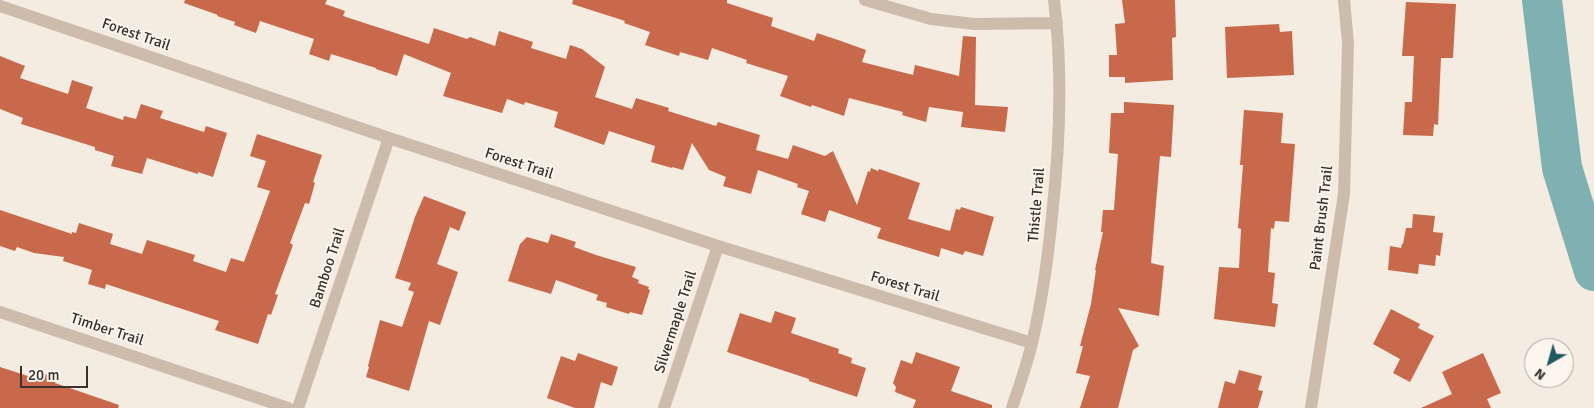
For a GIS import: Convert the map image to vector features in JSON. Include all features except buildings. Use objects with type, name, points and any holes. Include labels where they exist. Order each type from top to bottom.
[{"type":"street","points":[[865,0],[931,19],[974,24],[1057,23]]},
{"type":"street","name":"Thistle Trail","points":[[1012,408],[1032,343],[1048,257],[1055,191],[1061,112],[1057,23],[1054,0]]},
{"type":"street","name":"Paint Brush Trail","points":[[1310,408],[1344,194],[1348,43],[1344,0]]},
{"type":"street","name":"Forest Trail","points":[[8,5],[389,138],[718,246],[1032,343]]},
{"type":"street","name":"Bamboo Trail","points":[[298,408],[389,138]]},
{"type":"street","name":"Silvermaple Trail","points":[[664,408],[718,246]]},
{"type":"street","name":"Timber Trail","points":[[0,312],[288,408]]},
{"type":"waterway","points":[[1542,0],[1562,168],[1594,271]]}]
